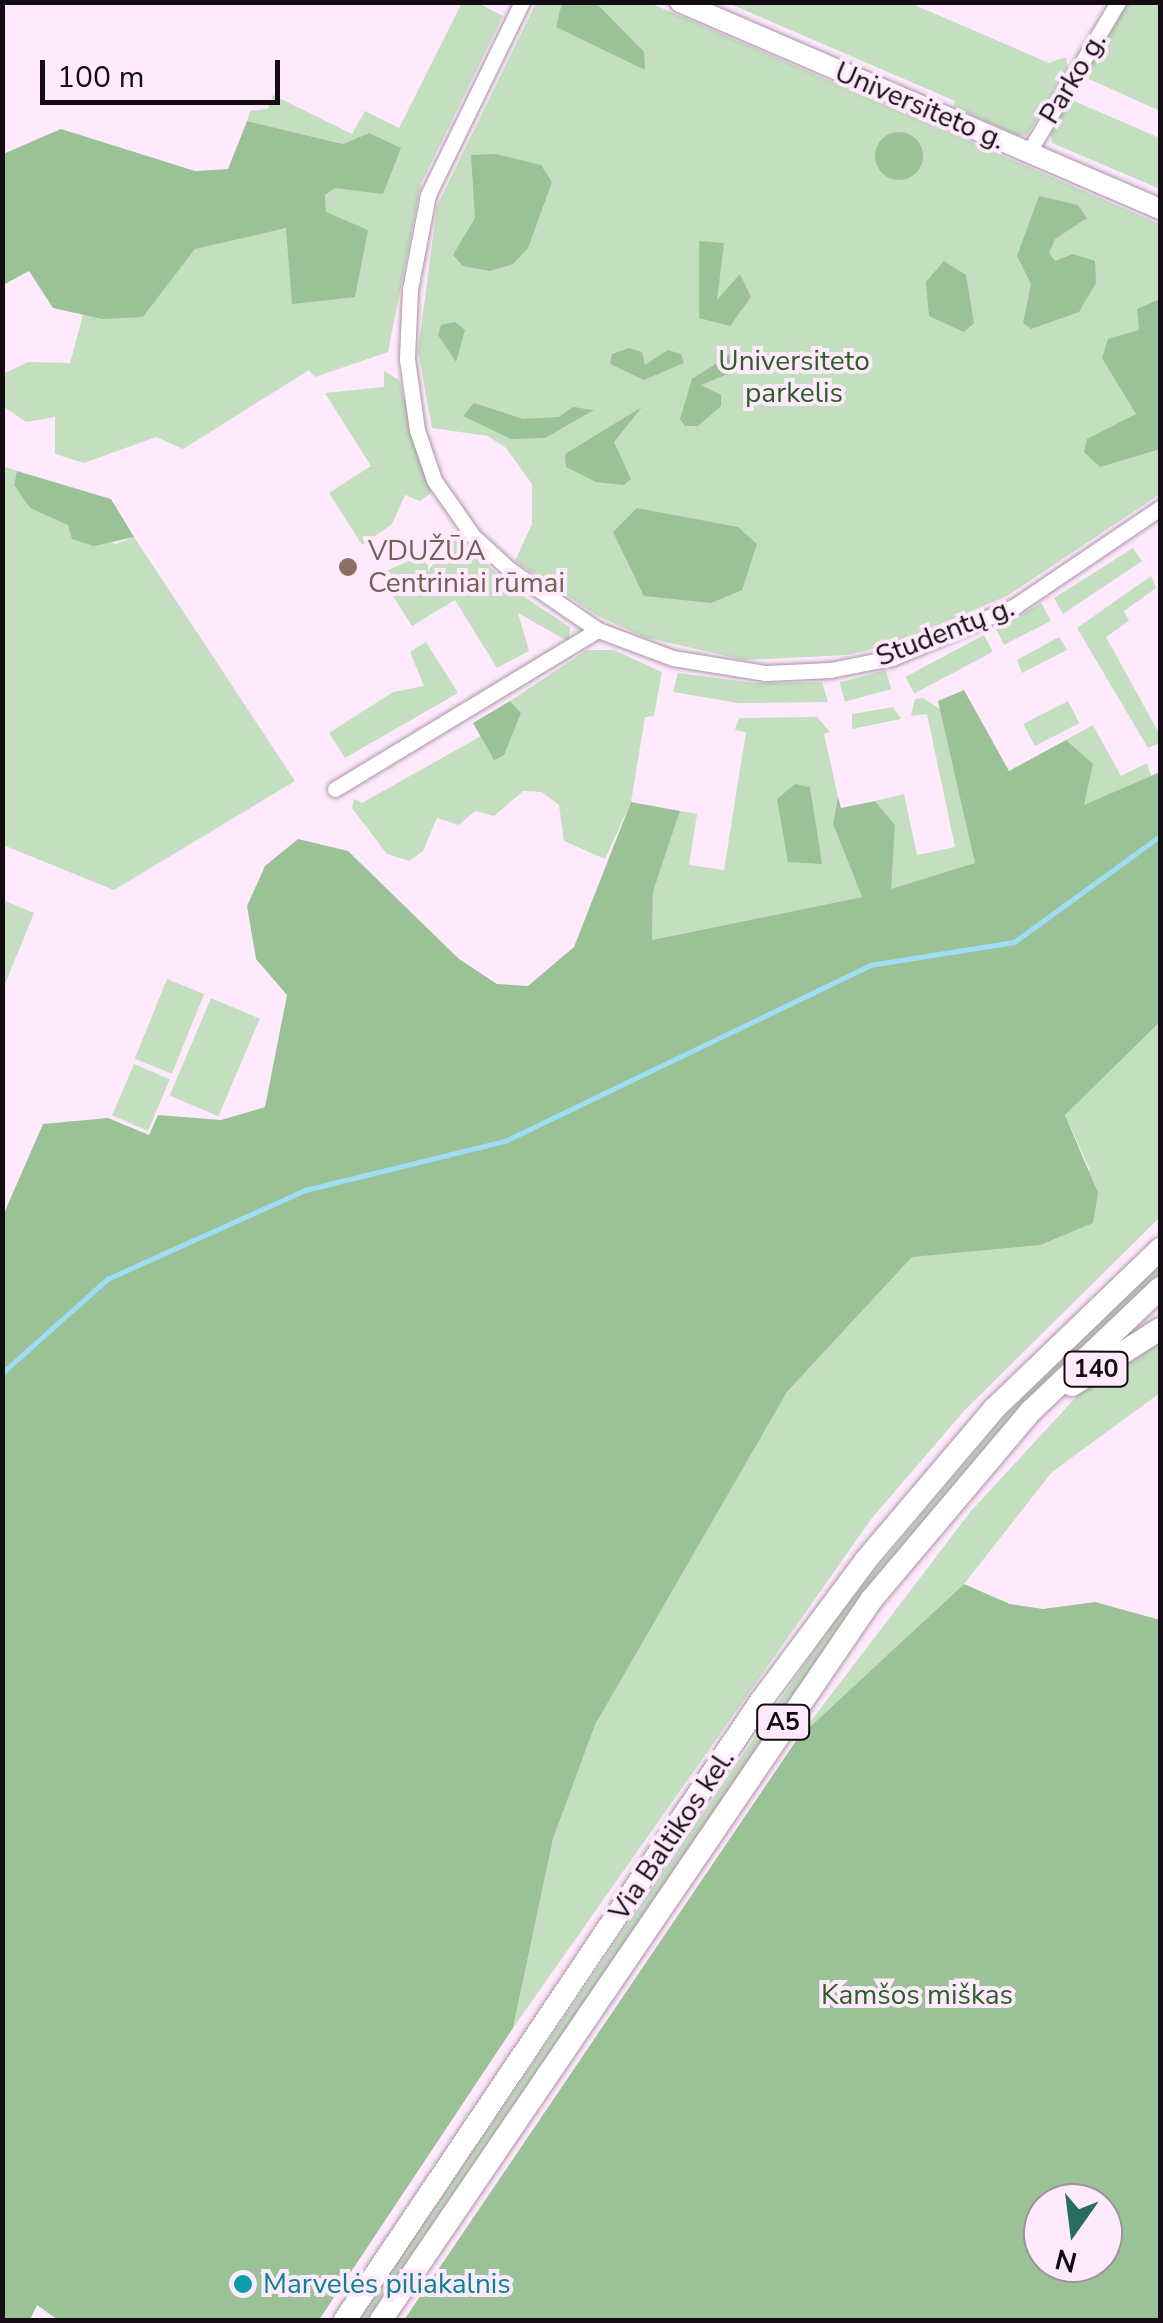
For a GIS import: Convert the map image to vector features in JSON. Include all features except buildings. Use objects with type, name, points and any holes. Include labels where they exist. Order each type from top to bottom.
[{"type":"highway","name":"Via Baltikos kel.","points":[[345,2320],[761,1702],[866,1560],[994,1409],[1160,1249]]},
{"type":"highway","name":"Via Baltikos kel.","points":[[381,2320],[782,1723],[872,1599],[1032,1411],[1160,1288]]},
{"type":"highway","name":"140","points":[[1032,1411],[1160,1329]]},
{"type":"main road","name":"Universiteto g.","points":[[680,2],[1160,209]]},
{"type":"street","name":"Studentų g.","points":[[522,2],[428,195],[410,289],[408,359],[422,450],[459,518],[510,570],[598,630],[673,658],[766,673],[830,670],[892,658],[1043,591],[1160,508]]},
{"type":"street","name":"Parko g.","points":[[1028,153],[1118,2]]},
{"type":"street","points":[[336,789],[598,630]]},
{"type":"green space","points":[[462,3],[478,3],[503,16],[421,184],[388,352],[315,377],[309,370],[183,449],[156,437],[84,463],[55,454],[55,417],[26,422],[3,406],[3,374],[28,362],[70,363],[83,315],[143,317],[195,249],[267,230],[341,224],[326,212],[325,194],[369,133],[343,144],[247,121],[250,111],[268,109],[273,95],[352,134],[365,111],[399,128]]},
{"type":"green space","name":"Universiteto parkelis","points":[[536,3],[650,3],[1160,224],[1160,494],[1007,596],[894,644],[848,655],[744,660],[644,637],[596,615],[515,561],[532,524],[532,484],[506,448],[488,436],[432,428],[418,351],[437,206]]},
{"type":"green space","points":[[562,3],[596,3],[644,52],[645,70],[556,27]]},
{"type":"green space","points":[[728,3],[910,3],[1049,63],[1066,57],[1068,69],[1027,135],[1019,136],[954,107],[955,101]]},
{"type":"green space","points":[[1127,3],[1160,3],[1160,111],[1089,79],[1088,66]]},
{"type":"green space","points":[[1067,98],[1160,138],[1160,189],[1052,143],[1050,129]]},
{"type":"green space","points":[[247,121],[343,144],[369,133],[401,148],[383,194],[335,188],[325,195],[326,212],[368,230],[355,297],[292,304],[286,228],[195,249],[143,317],[102,319],[53,308],[29,271],[3,285],[3,154],[61,129],[195,171],[228,169]]},
{"type":"green space","points":[[899,132],[916,139],[923,156],[916,173],[899,180],[882,173],[875,156],[882,139]]},
{"type":"green space","points":[[496,154],[541,165],[552,182],[528,248],[513,264],[490,271],[463,266],[453,255],[475,218],[471,155]]},
{"type":"green space","points":[[1039,196],[1078,205],[1087,218],[1055,239],[1049,253],[1055,261],[1073,254],[1095,261],[1096,283],[1079,312],[1031,329],[1023,323],[1031,284],[1017,256]]},
{"type":"green space","points":[[699,241],[724,243],[717,300],[740,274],[751,297],[730,326],[699,318]]},
{"type":"green space","points":[[944,261],[966,275],[974,323],[964,332],[929,316],[926,282]]},
{"type":"green space","points":[[1160,299],[1160,449],[1100,467],[1084,452],[1087,439],[1136,414],[1102,358],[1108,339],[1139,330],[1137,309]]},
{"type":"green space","points":[[455,322],[465,330],[456,362],[438,335],[441,325]]},
{"type":"green space","points":[[629,348],[642,352],[645,365],[668,350],[681,354],[684,363],[644,380],[610,364],[612,354]]},
{"type":"green space","points":[[731,354],[740,369],[701,385],[721,395],[721,406],[698,426],[685,426],[680,419],[692,379]]},
{"type":"green space","points":[[384,371],[399,380],[431,493],[420,501],[405,495],[392,524],[362,545],[329,493],[371,466],[325,393],[384,387]]},
{"type":"green space","points":[[474,403],[523,419],[559,417],[573,407],[594,410],[545,438],[511,439],[463,416]]},
{"type":"green space","points":[[642,407],[614,442],[631,479],[624,485],[596,482],[566,467],[565,454]]},
{"type":"green space","points":[[2,466],[17,471],[14,485],[30,508],[115,544],[134,537],[295,781],[114,890],[3,845]]},
{"type":"green space","points":[[17,471],[111,499],[134,537],[94,546],[72,539],[68,525],[30,508],[14,485]]},
{"type":"green space","points":[[637,508],[738,527],[757,544],[742,590],[711,603],[644,596],[613,532]]},
{"type":"green space","points":[[454,533],[515,591],[570,627],[569,642],[518,613],[529,651],[497,668],[455,600],[412,626],[379,574],[418,557],[447,560],[445,543]]},
{"type":"green space","points":[[1133,548],[1142,561],[1063,614],[1054,598]]},
{"type":"green space","points":[[1151,576],[1156,588],[1124,611],[1129,621],[1106,637],[1160,735],[1160,743],[1148,748],[1077,628]]},
{"type":"green space","points":[[1041,603],[1051,621],[1004,645],[996,629]]},
{"type":"green space","points":[[984,635],[993,652],[914,694],[905,677]]},
{"type":"green space","points":[[1059,637],[1067,650],[1022,673],[1017,660]]},
{"type":"green space","points":[[426,642],[458,693],[345,758],[329,733],[393,692],[424,686],[410,652]]},
{"type":"green space","points":[[587,650],[614,650],[662,672],[654,716],[645,717],[631,802],[605,859],[564,841],[559,805],[542,792],[523,791],[494,816],[475,811],[459,825],[437,818],[423,851],[409,861],[387,854],[352,808],[354,799],[362,803],[481,736],[494,759],[521,713],[510,701]]},
{"type":"green space","points":[[886,670],[891,689],[845,702],[840,682]]},
{"type":"green space","points":[[678,673],[755,683],[822,682],[828,702],[738,703],[673,692]]},
{"type":"green space","points":[[964,690],[1009,771],[1066,740],[1093,764],[1084,805],[1160,772],[1160,1022],[1065,1115],[1098,1193],[1093,1223],[1040,1245],[912,1257],[787,1392],[595,1725],[553,1839],[513,2028],[319,2320],[58,2320],[37,2305],[30,2320],[3,2320],[2,1218],[43,1124],[108,1118],[149,1135],[158,1115],[221,1120],[265,1107],[287,995],[256,959],[247,906],[265,866],[298,839],[348,851],[459,959],[497,984],[528,986],[574,947],[631,802],[680,811],[653,892],[652,940],[862,897],[833,824],[838,797],[841,808],[875,801],[895,825],[891,889],[975,863],[938,701]]},
{"type":"green space","points":[[923,698],[940,709],[976,863],[890,890],[895,825],[875,801],[904,794],[917,855],[955,847],[927,714],[911,716],[915,699]]},
{"type":"green space","points":[[510,701],[521,713],[504,755],[494,760],[473,723]]},
{"type":"green space","points":[[1068,701],[1079,723],[1035,746],[1023,724]]},
{"type":"green space","points":[[893,707],[901,719],[852,729],[852,714]]},
{"type":"green space","points":[[817,717],[830,732],[824,734],[838,797],[833,824],[862,897],[652,940],[653,892],[680,811],[697,814],[689,865],[724,870],[746,732],[735,730],[739,718]]},
{"type":"green space","points":[[1093,725],[1121,776],[1147,763],[1151,776],[1083,806],[1066,740]]},
{"type":"green space","points":[[795,784],[810,787],[822,864],[788,862],[777,799]]},
{"type":"green space","points":[[3,900],[34,913],[3,989]]},
{"type":"green space","points":[[167,979],[204,994],[172,1074],[135,1059]]},
{"type":"green space","points":[[211,998],[260,1019],[218,1116],[170,1096]]},
{"type":"green space","points":[[1160,1022],[1160,1217],[964,1411],[872,1518],[513,2028],[553,1839],[595,1725],[787,1392],[912,1257],[961,1249],[1090,1170],[1065,1115]]},
{"type":"green space","points":[[134,1064],[170,1079],[148,1131],[112,1116]]},
{"type":"green space","points":[[1160,1263],[1160,1275],[1036,1393],[851,1610],[368,2320],[358,2320],[845,1605],[1018,1399]]},
{"type":"green space","points":[[1160,1338],[1160,1393],[1052,1472],[964,1584],[798,1738],[971,1511],[1078,1395]]},
{"type":"green space","name":"Kamšos miškas","points":[[964,1584],[1010,1604],[1043,1609],[1095,1602],[1160,1620],[1160,2320],[404,2320],[798,1738]]},
{"type":"waterway","points":[[2,1373],[107,1279],[305,1190],[505,1141],[870,965],[1014,942],[1160,836]]},
{"type":"place","name":"VDUŽŪA Centriniai rūmai","points":[[348,567]]},
{"type":"place","name":"Marvelės piliakalnis","points":[[243,2284]]}]
